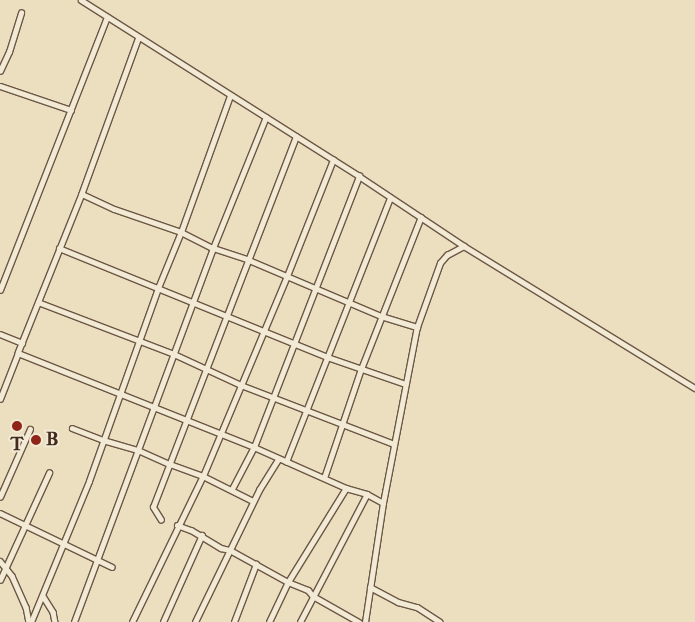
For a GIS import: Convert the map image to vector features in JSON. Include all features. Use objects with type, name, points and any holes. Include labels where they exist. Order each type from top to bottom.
[{"type":"street","points":[[81,0],[359,176],[464,246],[695,388]]},
{"type":"street","points":[[0,71],[9,52],[21,13]]},
{"type":"street","points":[[0,290],[107,17]]},
{"type":"street","points":[[0,399],[82,194],[139,37]]},
{"type":"street","points":[[0,86],[71,110]]},
{"type":"street","points":[[30,622],[43,596],[89,480],[230,96]]},
{"type":"street","points":[[74,622],[213,248],[266,117]]},
{"type":"street","points":[[161,520],[153,507],[296,137]]},
{"type":"street","points":[[132,622],[221,435],[288,276],[333,160]]},
{"type":"street","points":[[232,489],[254,447],[359,176]]},
{"type":"street","points":[[82,194],[114,209],[181,232],[213,248],[249,260],[381,316],[417,327]]},
{"type":"street","points":[[286,462],[390,198]]},
{"type":"street","points":[[324,478],[361,369],[421,217]]},
{"type":"street","points":[[365,622],[382,503],[417,327],[440,263],[447,255],[464,246]]},
{"type":"street","points":[[59,248],[327,357],[406,384]]},
{"type":"street","points":[[38,302],[174,354],[272,398],[394,444]]},
{"type":"street","points":[[0,334],[22,343]]},
{"type":"street","points":[[18,354],[254,447],[346,488],[367,494],[382,503]]},
{"type":"street","points":[[72,428],[103,440],[138,450],[203,476],[253,501]]},
{"type":"street","points":[[0,497],[30,429]]},
{"type":"street","points":[[195,622],[253,501],[278,459]]},
{"type":"street","points":[[0,580],[50,473]]},
{"type":"street","points":[[269,622],[288,582],[346,488]]},
{"type":"street","points":[[300,622],[367,494]]},
{"type":"street","points":[[0,513],[112,567]]},
{"type":"street","points":[[178,525],[202,535],[221,548],[230,550],[288,582],[308,590],[313,596],[359,622]]},
{"type":"street","points":[[163,622],[202,535]]},
{"type":"street","points":[[0,561],[6,568],[26,607],[30,622]]},
{"type":"street","points":[[234,622],[256,564]]},
{"type":"street","points":[[370,587],[398,602],[417,608],[440,622]]},
{"type":"street","points":[[43,596],[53,612],[55,622]]},
{"type":"place","name":"T","points":[[17,426]]},
{"type":"place","name":"B","points":[[36,440]]}]
